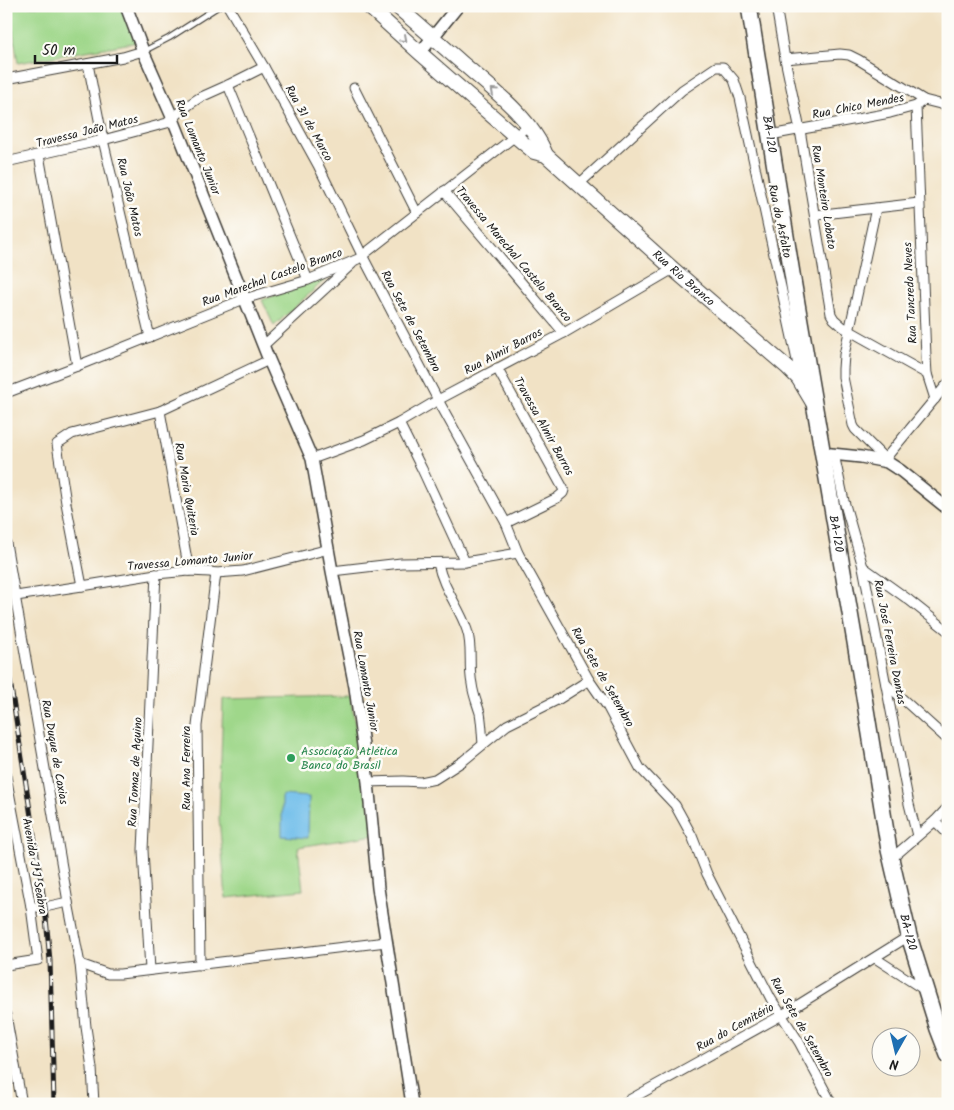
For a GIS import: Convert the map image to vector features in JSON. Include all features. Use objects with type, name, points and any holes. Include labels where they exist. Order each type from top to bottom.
[{"type":"main road","name":"Rua Rio Branco","points":[[368,6],[534,152],[546,155]]},
{"type":"main road","name":"Rua Rio Branco","points":[[396,6],[514,110],[542,145],[546,155],[673,269],[788,368],[798,378],[814,404]]},
{"type":"main road","name":"BA-120","points":[[749,6],[814,404],[828,454],[891,859],[909,936],[926,992],[943,1028],[948,1056]]},
{"type":"street","name":"Rua Lomanto Junior","points":[[126,6],[142,52],[173,119],[269,360],[312,458],[355,688],[368,782],[378,888],[412,1104]]},
{"type":"street","name":"Rua 31 de Marco","points":[[228,6],[318,165],[360,257]]},
{"type":"street","points":[[420,53],[458,6]]},
{"type":"street","name":"Rua Monteiro Lobato","points":[[776,6],[800,130],[831,314],[836,322],[850,331],[927,374]]},
{"type":"street","points":[[6,68],[7,78],[88,64],[142,52]]},
{"type":"street","points":[[785,59],[840,54],[849,55],[924,100],[948,106]]},
{"type":"street","name":"Rua João Matos","points":[[88,64],[103,140],[150,336]]},
{"type":"street","name":"Travessa João Matos","points":[[6,162],[167,123],[199,98],[264,67]]},
{"type":"street","name":"Rua do Asfalto","points":[[579,184],[682,90],[716,67],[723,67],[734,80],[740,98],[802,384]]},
{"type":"street","points":[[228,85],[308,280]]},
{"type":"street","points":[[354,88],[417,212]]},
{"type":"street","name":"Rua Chico Mendes","points":[[770,135],[890,113],[916,106],[924,100]]},
{"type":"street","name":"Rua Tancredo Neves","points":[[916,106],[927,374],[935,399]]},
{"type":"street","name":"Rua Marechal Castelo Branco","points":[[6,393],[244,299],[308,280],[360,257],[528,126]]},
{"type":"street","points":[[39,155],[77,366]]},
{"type":"street","name":"Travessa Marechal Castelo Branco","points":[[444,191],[564,333]]},
{"type":"street","points":[[815,215],[919,203]]},
{"type":"street","points":[[876,208],[844,355],[843,369],[854,425],[855,429],[887,461],[948,509]]},
{"type":"street","points":[[264,345],[360,257]]},
{"type":"street","name":"Rua Sete de Setembro","points":[[360,257],[506,523],[518,552],[588,680],[607,706],[640,768],[675,805],[692,836],[707,874],[771,999],[799,1042],[832,1104]]},
{"type":"street","name":"Rua Almir Barros","points":[[312,458],[364,440],[399,423],[438,400],[564,333],[673,269]]},
{"type":"street","points":[[82,586],[57,444],[72,434],[160,411],[269,360]]},
{"type":"street","name":"Travessa Almir Barros","points":[[497,368],[564,490],[557,498],[506,523]]},
{"type":"street","points":[[887,461],[948,383]]},
{"type":"street","name":"Rua Maria Quiteria","points":[[160,411],[189,571]]},
{"type":"street","points":[[399,423],[464,562]]},
{"type":"street","points":[[828,454],[887,461]]},
{"type":"street","name":"Rua José Ferreira Dantas","points":[[828,454],[839,481],[863,567],[917,836]]},
{"type":"street","name":"Rua Duque de Caxias","points":[[6,543],[80,964],[92,1068],[94,1104]]},
{"type":"street","name":"Travessa Lomanto Junior","points":[[16,596],[156,574],[189,571],[216,573],[243,571],[329,549]]},
{"type":"street","points":[[332,571],[401,563],[464,562],[518,552]]},
{"type":"street","points":[[438,563],[446,588],[464,620],[470,641],[472,683],[482,726],[483,744]]},
{"type":"street","points":[[863,567],[948,630]]},
{"type":"street","name":"Rua Ana Ferreira","points":[[200,965],[197,726],[216,573]]},
{"type":"street","name":"Rua Tomaz de Aquino","points":[[150,970],[144,850],[156,574]]},
{"type":"street","points":[[368,782],[421,782],[435,779],[463,761],[507,725],[559,699],[588,680]]},
{"type":"street","points":[[886,684],[948,740]]},
{"type":"street","name":"Avenida J J Seabra","points":[[6,776],[31,908],[38,960],[6,965]]},
{"type":"street","points":[[891,859],[935,821],[948,807]]},
{"type":"street","points":[[935,821],[948,834]]},
{"type":"street","points":[[31,908],[68,902]]},
{"type":"street","name":"Rua do Cemitério","points":[[622,1104],[782,1015],[909,936]]},
{"type":"street","points":[[80,964],[108,974],[120,974],[386,942]]},
{"type":"street","points":[[875,958],[926,992]]},
{"type":"street","points":[[6,1015],[22,1104]]},
{"type":"lane","points":[[142,52],[169,38],[219,6]]},
{"type":"green space","points":[[9,6],[122,6],[138,42],[18,63]]},
{"type":"green space","points":[[329,276],[274,326],[262,300]]},
{"type":"green space","name":"Associação Atlética Banco do Brasil","points":[[350,696],[375,835],[298,847],[303,890],[226,898],[219,818],[223,699]]},
{"type":"water","points":[[282,795],[309,797],[308,838],[282,836]]},
{"type":"railway","points":[[6,655],[45,907],[50,961],[54,1104]]},
{"type":"place","name":"Associação Atlética Banco do Brasil","points":[[291,758]]}]
